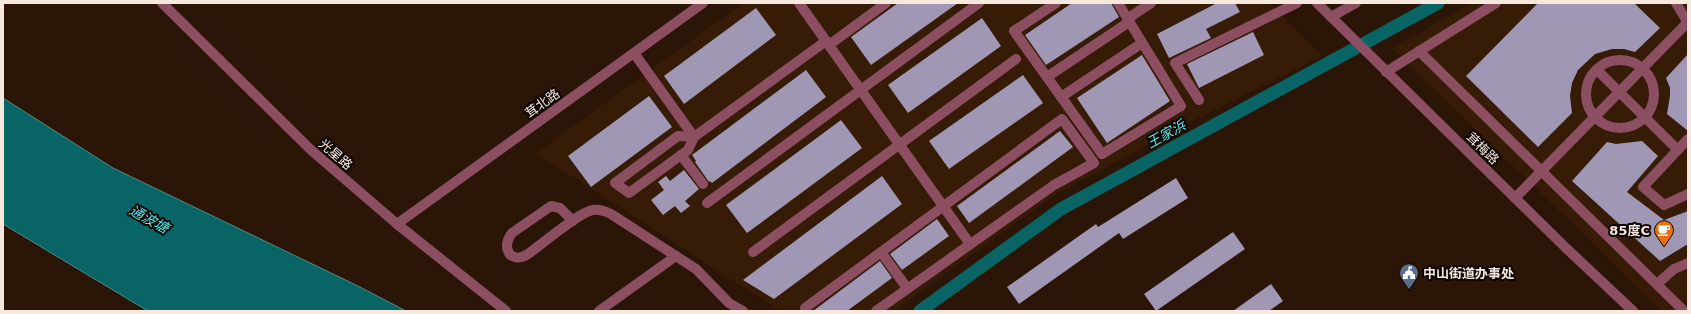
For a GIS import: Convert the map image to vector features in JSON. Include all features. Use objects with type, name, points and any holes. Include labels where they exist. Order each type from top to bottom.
[{"type":"street","name":"光星路","points":[[162,3],[311,150],[397,224],[506,311]]},
{"type":"street","name":"茸北路","points":[[397,224],[703,3]]},
{"type":"street","points":[[799,3],[970,244]]},
{"type":"street","points":[[694,137],[678,136],[615,183],[630,193],[688,150],[694,137],[886,3]]},
{"type":"street","points":[[707,203],[979,3]]},
{"type":"street","points":[[1056,3],[1014,31],[1102,154],[1181,106],[1118,3]]},
{"type":"street","points":[[1047,77],[1151,3]]},
{"type":"street","points":[[1199,100],[1175,63],[1297,3]]},
{"type":"street","name":"茸梅路","points":[[1317,3],[1515,198],[1633,311]]},
{"type":"street","points":[[1331,17],[1356,3]]},
{"type":"street","points":[[1383,69],[1419,52],[1496,3]]},
{"type":"street","points":[[1515,198],[1688,23],[1676,3]]},
{"type":"street","points":[[1061,97],[1142,43]]},
{"type":"street","points":[[1419,52],[1684,311]]},
{"type":"street","points":[[634,53],[694,137]]},
{"type":"street","points":[[753,252],[1016,59]]},
{"type":"street","points":[[1614,60],[1624,60],[1643,68],[1650,76],[1654,87],[1653,103],[1646,118],[1636,125],[1626,129],[1614,128],[1603,124],[1594,117],[1589,108],[1586,93],[1590,78],[1597,70],[1614,60]]},
{"type":"street","points":[[1597,70],[1678,150]]},
{"type":"street","points":[[805,308],[1062,120],[1094,163],[1054,185],[876,311]]},
{"type":"street","points":[[1688,139],[1643,187],[1664,205],[1688,194]]},
{"type":"street","points":[[681,155],[703,184]]},
{"type":"street","points":[[573,221],[560,208],[551,206],[512,233],[506,244],[507,250],[513,256],[518,258],[523,257],[573,221],[582,214],[592,210],[602,210],[611,214],[696,269],[729,303],[743,311]]},
{"type":"street","points":[[881,252],[907,288]]},
{"type":"street","points":[[599,311],[676,256]]},
{"type":"street","points":[[1656,284],[1674,269],[1688,263]]},
{"type":"shaded area","points":[[743,3],[1269,3],[1323,56],[1197,119],[1056,194],[894,311],[780,311],[536,153]]},
{"type":"shaded area","points":[[1472,3],[1688,3],[1688,311],[1662,311],[1392,48]]},
{"type":"water","name":"通波塘","points":[[3,98],[113,168],[358,286],[406,311],[148,311],[3,224]]},
{"type":"building","points":[[898,3],[958,3],[871,65],[851,37]]},
{"type":"building","points":[[1072,3],[1111,3],[1119,17],[1046,65],[1025,35]]},
{"type":"building","points":[[1217,3],[1235,3],[1240,12],[1206,29],[1211,38],[1169,58],[1157,34]]},
{"type":"building","points":[[1538,3],[1634,3],[1660,28],[1635,52],[1624,49],[1612,49],[1595,54],[1578,70],[1572,83],[1570,96],[1572,113],[1538,147],[1466,76]]},
{"type":"building","points":[[756,8],[776,35],[684,104],[664,76]]},
{"type":"building","points":[[982,18],[1001,46],[908,113],[888,85]]},
{"type":"building","points":[[1253,32],[1264,55],[1199,88],[1187,64]]},
{"type":"building","points":[[1688,54],[1688,131],[1667,114],[1670,88],[1666,78]]},
{"type":"building","points":[[1142,55],[1170,101],[1107,143],[1077,98]]},
{"type":"building","points":[[806,70],[826,97],[712,183],[710,181],[709,182],[692,155]]},
{"type":"building","points":[[1023,75],[1043,103],[949,169],[929,141]]},
{"type":"building","points":[[649,96],[672,127],[591,187],[568,156]]},
{"type":"building","points":[[841,120],[862,148],[747,233],[726,205]]},
{"type":"building","points":[[1060,131],[1073,147],[969,223],[957,206]]},
{"type":"building","points":[[1642,141],[1658,156],[1627,192],[1664,220],[1688,211],[1688,244],[1660,261],[1572,181],[1607,142],[1616,144]]},
{"type":"building","points":[[684,170],[699,189],[685,201],[690,206],[681,213],[675,206],[663,215],[651,200],[664,190],[658,182],[666,176],[670,181]]},
{"type":"building","points":[[882,176],[902,204],[774,299],[743,280]]},
{"type":"building","points":[[1176,178],[1188,198],[1123,239],[1119,233],[1019,304],[1007,287],[1096,224],[1098,227]]},
{"type":"building","points":[[937,219],[949,236],[902,270],[890,254]]},
{"type":"building","points":[[1233,232],[1245,249],[1156,311],[1144,294]]},
{"type":"building","points":[[880,261],[892,278],[847,311],[813,311]]},
{"type":"building","points":[[1271,284],[1283,301],[1269,311],[1233,311]]},
{"type":"waterway","name":"王家浜","points":[[920,311],[1061,209],[1438,3]]},
{"type":"place","name":"85度C","points":[[1664,247]]},
{"type":"place","name":"中山街道办事处","points":[[1409,290]]}]
